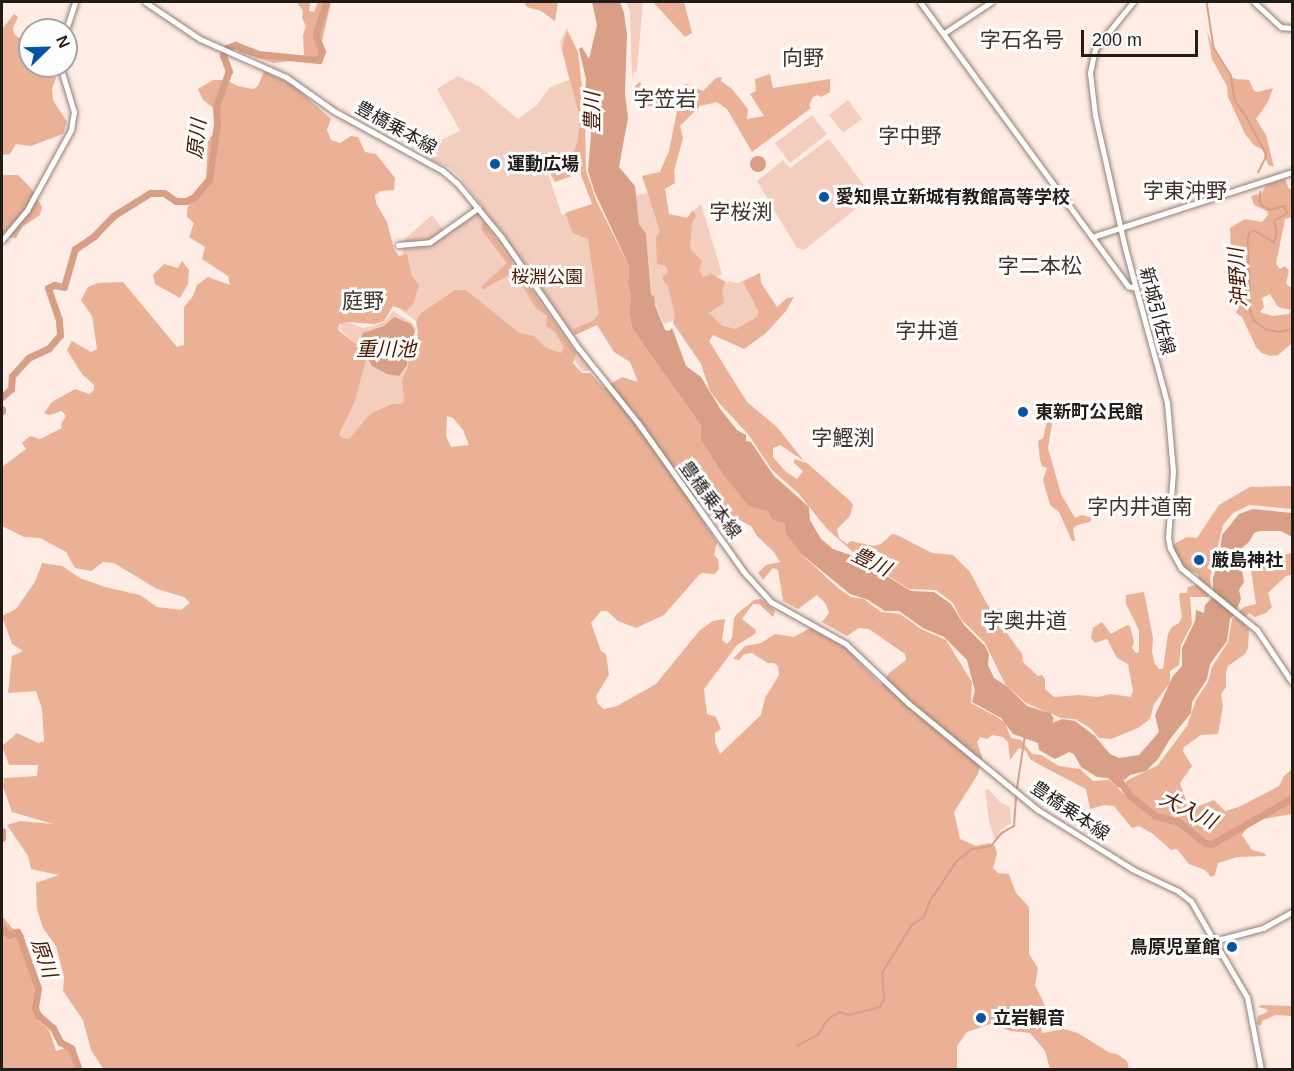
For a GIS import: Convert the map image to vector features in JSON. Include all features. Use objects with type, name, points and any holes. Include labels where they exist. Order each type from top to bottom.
[{"type":"main road","points":[[70,18],[75,2]]},
{"type":"main road","name":"豊橋乗本線","points":[[145,2],[222,50],[286,77],[334,111],[443,171],[478,208],[579,349],[638,423],[760,593],[781,609],[840,640],[908,703],[1038,810],[1132,869],[1178,891],[1191,901],[1214,941]]},
{"type":"main road","points":[[920,2],[1128,286],[1134,288]]},
{"type":"main road","points":[[944,33],[991,2]]},
{"type":"main road","name":"新城引佐線","points":[[1133,2],[1100,41],[1090,64],[1095,115],[1120,228],[1168,412],[1173,472],[1168,538],[1170,548],[1173,558],[1189,576],[1248,621],[1269,645],[1293,682]]},
{"type":"main road","points":[[1254,2],[1281,27],[1293,28]]},
{"type":"main road","points":[[2,240],[27,210],[71,129],[74,112],[64,78]]},
{"type":"main road","points":[[1092,237],[1293,172]]},
{"type":"main road","points":[[398,245],[430,242],[478,208]]},
{"type":"main road","points":[[1261,1070],[1247,997],[1214,941],[1263,928],[1292,912]]},
{"type":"green space","points":[[626,2],[643,2],[637,71],[633,73],[632,81],[630,11]]},
{"type":"green space","name":"桜淵公園","points":[[567,28],[578,52],[585,115],[585,147],[574,152],[570,160],[547,171],[562,215],[594,205],[621,305],[568,339],[592,369],[588,371],[582,371],[575,361],[546,349],[420,324],[400,309],[411,290],[402,261],[405,239],[432,215],[446,233],[483,207],[459,176],[450,168],[430,160],[426,153],[425,148],[460,131],[437,89],[458,76],[480,87],[518,119],[537,105],[550,87],[569,80],[560,42]]},
{"type":"green space","points":[[848,100],[862,119],[843,133],[829,115]]},
{"type":"green space","points":[[812,115],[827,134],[790,163],[775,143]]},
{"type":"green space","points":[[829,139],[872,196],[804,250],[797,248],[757,181],[783,160],[790,168]]},
{"type":"green space","points":[[665,190],[669,215],[687,218],[701,204],[722,274],[711,279],[720,288],[729,281],[737,283],[760,273],[761,283],[779,314],[736,329],[718,323],[708,313],[687,315],[664,324],[651,295],[646,234],[639,224],[636,195]]},
{"type":"green space","points":[[393,311],[412,323],[416,329],[410,351],[405,401],[346,441],[334,433],[360,352],[355,343],[339,328],[344,321],[363,328],[372,326],[384,322]]},
{"type":"green space","points":[[988,789],[1001,803],[1010,807],[1011,823],[1000,830],[997,839],[994,838],[989,821],[985,790]]},
{"type":"shaded area","points":[[297,2],[310,2],[309,11],[314,12],[318,2],[331,2],[322,41],[324,57],[273,63],[239,52],[239,50],[252,55],[297,59],[304,55],[303,35],[306,26],[302,18],[303,11]]},
{"type":"shaded area","points":[[524,2],[558,2],[555,21],[541,11],[527,7]]},
{"type":"shaded area","points":[[653,2],[684,2],[692,33],[685,37]]},
{"type":"shaded area","points":[[14,14],[18,17],[13,28],[14,34],[18,37],[18,78],[56,78],[52,89],[53,100],[67,122],[63,134],[31,146],[16,144],[10,154],[2,155],[2,29]]},
{"type":"shaded area","points":[[567,31],[578,52],[585,115],[586,170],[596,200],[629,266],[628,283],[631,297],[629,312],[632,328],[701,426],[700,439],[724,476],[748,504],[768,512],[772,520],[784,523],[786,534],[800,553],[838,588],[851,597],[864,599],[881,612],[900,614],[921,629],[946,640],[972,682],[971,703],[1005,723],[1011,738],[1021,740],[1032,754],[1041,755],[1059,766],[1080,769],[1093,781],[1109,780],[1125,795],[1128,791],[1126,781],[1158,765],[1187,726],[1196,700],[1208,682],[1212,667],[1228,642],[1232,619],[1244,607],[1256,604],[1251,570],[1263,559],[1292,553],[1292,575],[1286,576],[1268,593],[1272,607],[1266,613],[1255,617],[1249,613],[1242,620],[1249,630],[1248,648],[1245,654],[1228,666],[1226,687],[1221,694],[1223,706],[1218,734],[1201,735],[1184,747],[1183,751],[1192,766],[1180,783],[1188,807],[1192,809],[1214,800],[1225,811],[1239,807],[1279,786],[1284,776],[1292,769],[1292,814],[1252,821],[1242,835],[1252,850],[1264,853],[1266,856],[1237,857],[1218,863],[1215,875],[1211,877],[1205,870],[1189,864],[1177,849],[1171,850],[1153,834],[1139,826],[1132,828],[1114,806],[1104,805],[1090,809],[1086,789],[1030,759],[1026,751],[1019,748],[1010,760],[1008,742],[1003,737],[992,735],[987,739],[980,737],[977,742],[982,757],[978,774],[954,812],[960,839],[976,846],[989,843],[995,846],[997,854],[993,868],[998,873],[1009,874],[1016,893],[1029,907],[1029,954],[1038,968],[1035,985],[1051,1018],[1048,1024],[1041,1025],[1042,1033],[1064,1029],[1078,1033],[1127,1061],[1129,1069],[1050,1069],[1045,1051],[1030,1033],[1011,1031],[990,1024],[967,1032],[957,1046],[957,1069],[107,1069],[102,1067],[91,1050],[83,1020],[63,991],[64,977],[56,946],[43,928],[37,909],[36,883],[59,875],[31,869],[28,856],[7,825],[20,821],[53,824],[12,812],[3,787],[4,778],[37,776],[38,765],[9,765],[2,746],[17,733],[38,743],[44,741],[42,709],[36,691],[8,693],[12,656],[23,651],[12,644],[2,616],[16,609],[35,582],[42,563],[62,566],[80,578],[105,587],[140,595],[157,607],[181,610],[190,603],[184,597],[157,589],[114,563],[103,562],[91,571],[75,568],[66,552],[40,538],[24,537],[2,526],[2,467],[26,449],[22,443],[30,436],[40,439],[62,428],[61,424],[66,416],[62,411],[49,415],[44,413],[52,402],[75,389],[89,394],[94,390],[94,385],[82,374],[67,350],[72,341],[91,352],[97,349],[92,316],[81,300],[88,287],[98,283],[123,282],[177,347],[184,345],[184,307],[193,296],[197,285],[208,277],[230,285],[228,276],[202,259],[205,247],[189,237],[194,223],[187,217],[187,210],[193,194],[206,178],[208,139],[217,132],[218,118],[212,107],[203,100],[198,89],[213,80],[226,80],[238,86],[253,89],[258,86],[264,71],[294,86],[331,119],[327,130],[331,140],[340,143],[351,136],[358,137],[365,152],[376,154],[395,178],[394,190],[381,191],[375,195],[376,203],[387,222],[394,249],[399,256],[407,254],[412,276],[419,285],[413,304],[406,311],[393,306],[384,321],[375,324],[346,322],[339,325],[338,330],[356,344],[366,359],[355,401],[339,434],[342,438],[349,439],[370,414],[404,401],[402,380],[408,366],[409,349],[414,347],[418,333],[416,322],[420,314],[455,290],[466,290],[519,333],[534,336],[546,348],[561,353],[564,347],[555,332],[546,326],[547,316],[536,308],[514,272],[482,290],[482,286],[507,263],[481,229],[482,223],[485,224],[576,354],[573,363],[582,373],[590,373],[604,388],[622,377],[638,382],[630,362],[614,352],[597,325],[575,335],[573,329],[593,321],[599,314],[588,239],[573,233],[565,213],[592,204],[581,175],[581,155],[577,155],[573,161],[572,176],[555,182],[550,173],[571,161],[578,140],[580,118],[562,49]],"holes":[[[447,416],[453,418],[463,430],[469,445],[451,447],[446,436]],[[703,497],[716,508],[724,520],[719,527],[722,529],[736,518],[751,526],[757,536],[774,552],[780,562],[766,565],[758,573],[763,580],[773,568],[778,570],[783,601],[798,609],[817,595],[826,604],[829,613],[822,622],[847,636],[859,628],[869,629],[905,654],[906,660],[888,674],[884,684],[879,683],[845,647],[810,628],[794,637],[775,634],[761,643],[745,646],[733,659],[739,660],[744,654],[752,653],[778,666],[779,675],[765,698],[761,715],[720,754],[715,742],[715,733],[721,729],[716,717],[707,714],[704,689],[737,645],[755,634],[756,630],[742,619],[753,604],[759,604],[773,617],[775,611],[761,599],[754,600],[734,618],[732,638],[727,644],[722,640],[725,619],[713,621],[700,630],[656,684],[617,706],[604,709],[598,704],[596,696],[609,675],[606,654],[601,651],[591,623],[601,611],[607,611],[618,621],[636,628],[664,615],[699,575],[702,573],[715,574],[719,569],[718,559],[714,555],[717,542],[693,506],[697,499]]]},
{"type":"shaded area","points":[[1207,31],[1213,48],[1229,75],[1235,79],[1249,80],[1254,91],[1273,88],[1268,102],[1256,119],[1266,135],[1274,167],[1268,165],[1263,150],[1254,145],[1245,134],[1228,97],[1227,86],[1212,59]]},
{"type":"shaded area","points":[[770,74],[773,88],[830,79],[830,92],[821,97],[818,95],[813,97],[809,105],[811,108],[752,152],[727,109],[717,102],[700,106],[680,126],[683,138],[674,171],[675,183],[665,189],[669,214],[687,218],[693,210],[696,216],[692,223],[690,249],[702,261],[699,270],[703,277],[711,274],[726,282],[722,290],[724,303],[709,313],[722,325],[736,329],[757,317],[759,312],[743,282],[760,273],[761,283],[777,307],[787,298],[794,297],[786,311],[766,333],[744,349],[713,335],[709,341],[747,402],[777,427],[804,461],[780,445],[773,448],[773,457],[785,471],[797,479],[803,471],[794,463],[794,459],[807,463],[853,505],[850,516],[837,529],[839,538],[847,544],[851,541],[873,546],[881,544],[892,534],[932,553],[953,555],[970,572],[987,604],[992,609],[1000,609],[1003,612],[999,622],[1022,654],[1023,662],[1038,676],[1042,675],[1045,679],[1045,689],[1054,697],[1079,695],[1098,697],[1111,694],[1131,697],[1133,691],[1128,664],[1117,658],[1107,639],[1095,643],[1091,638],[1093,628],[1102,622],[1111,634],[1127,625],[1130,626],[1134,642],[1132,648],[1136,653],[1139,652],[1139,630],[1126,604],[1126,595],[1144,592],[1153,638],[1152,652],[1155,664],[1159,669],[1163,669],[1168,634],[1182,617],[1180,593],[1187,593],[1188,587],[1197,585],[1199,580],[1198,574],[1183,567],[1175,555],[1174,544],[1187,537],[1197,538],[1219,505],[1250,487],[1292,486],[1292,509],[1250,505],[1233,513],[1223,525],[1210,578],[1211,589],[1208,597],[1190,597],[1192,624],[1181,645],[1179,665],[1170,671],[1170,683],[1154,704],[1150,719],[1138,728],[1111,739],[1099,738],[1090,728],[1075,719],[1061,718],[1026,703],[1005,684],[985,643],[961,619],[953,603],[936,590],[909,589],[861,559],[827,529],[798,493],[772,470],[748,434],[710,391],[701,364],[673,323],[675,315],[668,286],[663,280],[663,276],[668,272],[666,266],[657,264],[656,237],[660,231],[642,176],[660,172],[669,151],[680,96],[668,98],[661,107],[649,106],[644,109],[635,86],[640,82],[647,99],[662,92],[665,95],[671,93],[671,90],[687,84],[703,91],[716,78],[722,77],[721,81],[732,89],[748,109],[747,119],[764,116],[750,94],[756,91],[755,79]]},
{"type":"shaded area","points":[[2,175],[18,175],[31,188],[42,207],[40,215],[22,227],[16,238],[2,236]]},
{"type":"shaded area","points":[[1285,179],[1289,189],[1292,189],[1292,217],[1285,219],[1276,264],[1280,269],[1285,266],[1289,271],[1286,284],[1292,288],[1292,343],[1278,355],[1270,356],[1262,353],[1256,347],[1242,317],[1236,313],[1242,291],[1239,278],[1233,271],[1235,265],[1231,252],[1230,228],[1245,219],[1262,222],[1268,215],[1267,211],[1254,205],[1251,196],[1262,193],[1266,185]],"holes":[[[1270,294],[1278,307],[1291,310],[1289,314],[1272,316],[1260,312],[1264,307],[1262,298]]]},
{"type":"shaded area","points":[[182,261],[189,270],[188,284],[180,298],[155,284],[153,275],[164,264],[178,268]]},
{"type":"shaded area","points":[[1054,412],[1048,448],[1061,494],[1075,518],[1082,515],[1092,518],[1090,522],[1077,525],[1073,529],[1075,541],[1072,541],[1059,512],[1050,505],[1043,480],[1047,468],[1042,466],[1040,460],[1038,441],[1043,438],[1047,422]]},
{"type":"shaded area","points":[[2,916],[12,928],[21,933],[24,940],[35,986],[32,1009],[39,1021],[49,1030],[56,1051],[66,1048],[70,1052],[76,1069],[2,1069]]},
{"type":"shaded area","points":[[1261,1005],[1292,1006],[1292,1016],[1276,1015],[1262,1021],[1261,1026],[1257,1024],[1258,1016],[1268,1012],[1258,1007]]},
{"type":"water","name":"豊川","points":[[592,2],[620,2],[624,13],[627,35],[625,94],[628,118],[619,167],[635,186],[639,224],[646,234],[651,295],[654,296],[655,305],[665,330],[669,331],[672,328],[686,366],[701,377],[721,410],[737,430],[746,435],[746,441],[751,442],[774,476],[809,507],[810,520],[821,539],[833,549],[856,557],[911,591],[934,592],[951,604],[964,625],[985,646],[989,654],[988,665],[994,678],[1008,687],[1027,706],[1050,713],[1054,718],[1052,723],[1062,719],[1075,721],[1095,736],[1110,754],[1119,758],[1139,755],[1159,732],[1155,715],[1173,676],[1182,666],[1182,648],[1195,621],[1196,610],[1204,613],[1205,605],[1213,597],[1213,578],[1219,561],[1222,535],[1239,514],[1253,509],[1292,513],[1292,537],[1281,531],[1260,531],[1254,533],[1243,547],[1240,560],[1244,582],[1239,590],[1241,599],[1235,614],[1230,619],[1227,641],[1210,664],[1207,679],[1192,702],[1191,713],[1170,739],[1158,759],[1146,771],[1130,775],[1123,781],[1121,788],[1117,787],[1108,778],[1097,777],[1081,767],[1074,754],[1069,752],[1055,759],[1039,750],[1038,743],[1013,734],[1001,718],[972,702],[975,691],[967,660],[944,637],[923,628],[899,611],[885,611],[868,600],[850,594],[800,553],[786,534],[784,523],[772,520],[768,512],[748,505],[724,476],[700,439],[701,426],[632,328],[629,312],[631,297],[628,283],[629,266],[595,193],[588,171],[591,134],[585,95],[586,79],[579,49],[582,47],[589,59],[597,25]]},
{"type":"water","points":[[758,156],[766,164],[758,172],[750,164]]},
{"type":"water","name":"重川池","points":[[394,317],[411,324],[415,331],[408,347],[407,365],[399,376],[387,374],[372,366],[359,341],[363,333],[384,326]]},
{"type":"waterway","name":"原川","points":[[2,397],[11,389],[12,376],[28,358],[49,348],[60,335],[59,320],[48,288],[54,285],[64,287],[75,249],[94,236],[113,216],[150,193],[164,193],[176,201],[186,201],[194,197],[209,180],[217,124],[216,106],[229,71],[223,55],[227,48],[235,45],[258,54],[319,60],[322,51],[316,37],[326,2]]},
{"type":"waterway","name":"沖野川","points":[[1207,2],[1214,48],[1231,75],[1235,101],[1266,153],[1259,172]]},
{"type":"waterway","name":"沖野川","points":[[1261,192],[1260,201],[1263,206],[1271,210],[1284,206],[1288,213],[1275,221],[1277,234],[1274,243],[1255,231],[1250,233],[1248,239],[1251,313],[1254,320],[1267,330],[1280,332],[1292,329]]},
{"type":"waterway","points":[[1017,788],[1025,736]]},
{"type":"waterway","name":"大入川","points":[[1119,780],[1129,795],[1156,816],[1179,822],[1205,843],[1212,844],[1292,798]]},
{"type":"waterway","points":[[797,1046],[818,1035],[828,1019],[840,1012],[849,1015],[880,1007],[884,999],[882,973],[912,925],[924,917],[930,901],[957,861],[972,849],[991,846],[1002,833],[1014,826],[1016,796]]},
{"type":"waterway","name":"原川","points":[[2,831],[2,838]]},
{"type":"waterway","name":"原川","points":[[2,928],[9,935],[17,932],[19,935],[38,988],[35,1008],[38,1015],[53,1028],[60,1042],[71,1048],[79,1070]]},
{"type":"place","name":"運動広場","points":[[495,164]]},
{"type":"place","name":"愛知県立新城有教館高等学校","points":[[824,197]]},
{"type":"place","name":"東新町公民館","points":[[1023,412]]},
{"type":"place","name":"厳島神社","points":[[1199,560]]},
{"type":"place","name":"鳥原児童館","points":[[1232,947]]},
{"type":"place","name":"立岩観音","points":[[981,1018]]},
{"type":"district","name":"字石名号","points":[[1022,40]]},
{"type":"district","name":"向野","points":[[803,58]]},
{"type":"district","name":"字笠岩","points":[[665,99]]},
{"type":"district","name":"字中野","points":[[910,136]]},
{"type":"district","name":"字東沖野","points":[[1185,191]]},
{"type":"district","name":"字桜渕","points":[[741,212]]},
{"type":"district","name":"字二本松","points":[[1040,266]]},
{"type":"district","name":"庭野","points":[[363,301]]},
{"type":"district","name":"字井道","points":[[927,331]]},
{"type":"district","name":"字鰹渕","points":[[843,438]]},
{"type":"district","name":"字内井道南","points":[[1140,507]]},
{"type":"district","name":"字奥井道","points":[[1025,621]]}]
